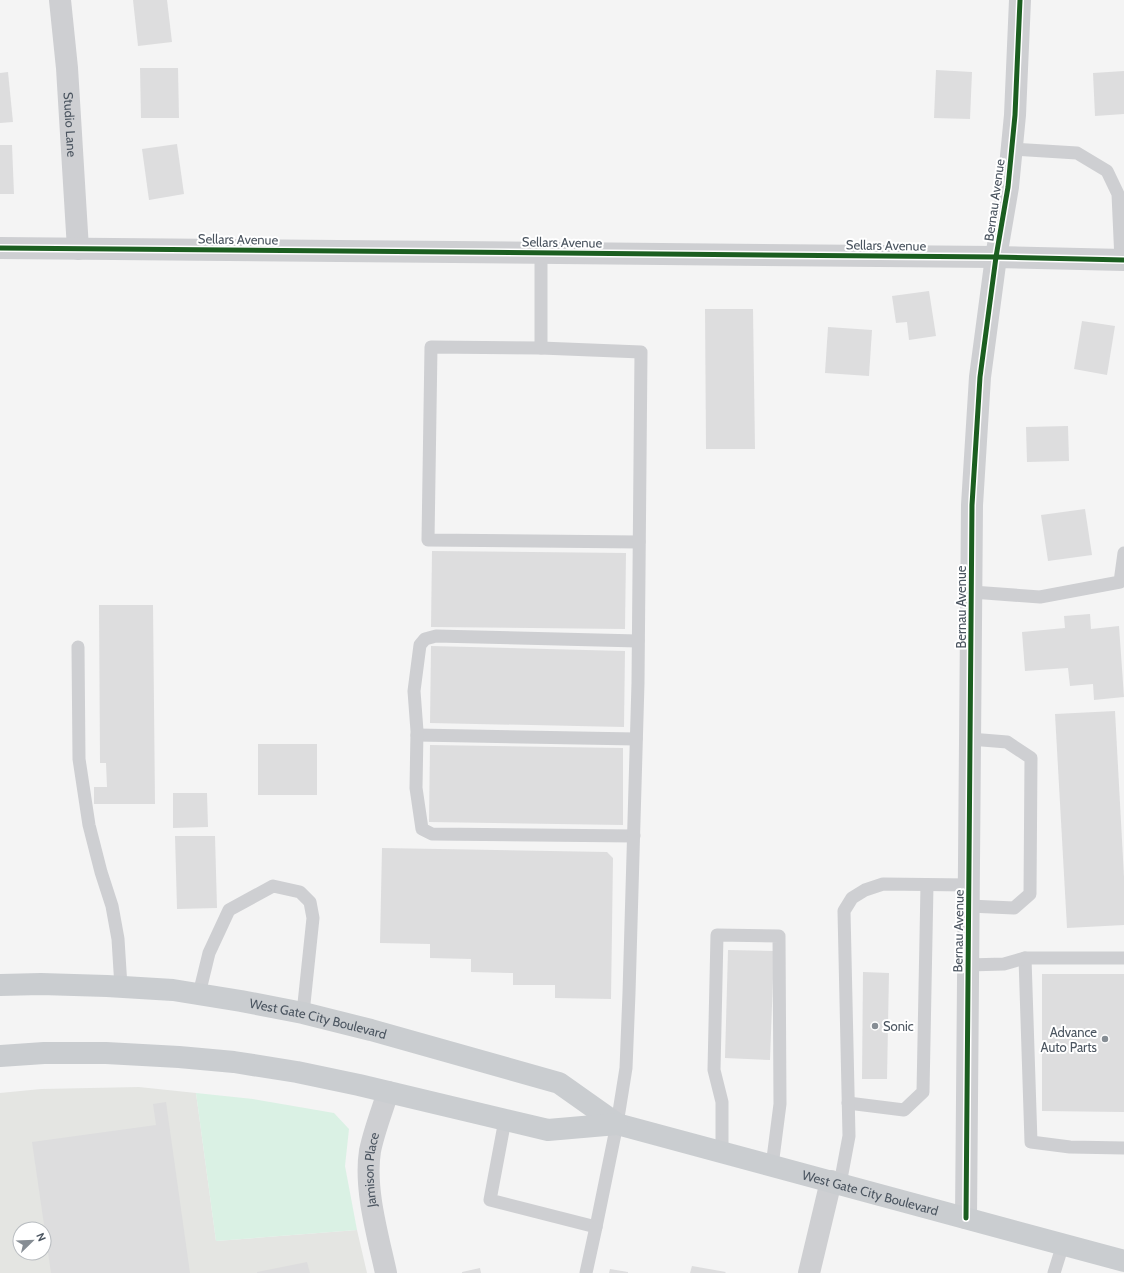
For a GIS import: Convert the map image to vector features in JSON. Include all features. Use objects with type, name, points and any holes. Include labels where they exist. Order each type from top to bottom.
[{"type":"main road","name":"West Gate City Boulevard","points":[[0,985],[41,984],[173,990],[303,1013],[371,1030],[559,1083],[617,1124]]},
{"type":"main road","name":"West Gate City Boulevard","points":[[0,1056],[44,1053],[106,1053],[234,1062],[297,1072],[548,1130],[617,1124],[1124,1261]]},
{"type":"street","name":"Studio Lane","points":[[60,0],[67,68],[78,249]]},
{"type":"street","name":"Bernau Avenue","points":[[966,1218],[972,505],[980,377],[996,257],[1008,187],[1012,150],[1020,0]]},
{"type":"street","name":"Sellars Avenue","points":[[0,248],[996,257],[1122,260]]},
{"type":"street","name":"Jamison Place","points":[[386,1273],[369,1189],[369,1166],[372,1140],[388,1092]]},
{"type":"street","points":[[809,1273],[835,1183]]},
{"type":"lane","points":[[1012,150],[1077,153],[1107,171],[1118,194],[1122,260]]},
{"type":"lane","points":[[541,253],[541,348]]},
{"type":"lane","points":[[586,1273],[617,1124],[626,1068],[634,836],[638,641],[641,352],[541,348],[431,347],[428,540],[639,542]]},
{"type":"lane","points":[[972,592],[1040,597],[1120,582],[1124,552]]},
{"type":"lane","points":[[634,836],[432,834],[422,829],[416,788],[417,735],[414,691],[420,646],[425,639],[436,636],[638,641]]},
{"type":"lane","points":[[78,647],[79,759],[89,825],[101,872],[112,906],[118,939],[121,987]]},
{"type":"lane","points":[[417,735],[636,739]]},
{"type":"lane","points":[[835,1183],[849,1136],[844,911],[852,898],[865,890],[883,884],[927,885],[1014,908],[1030,894],[1031,758],[1007,742],[970,739]]},
{"type":"lane","points":[[848,1103],[904,1110],[922,1092],[927,885]]},
{"type":"lane","points":[[199,994],[209,953],[229,910],[274,886],[300,892],[310,902],[313,918],[303,1013]]},
{"type":"lane","points":[[722,1152],[722,1102],[714,1070],[717,935],[779,936],[780,1104],[772,1166]]},
{"type":"lane","points":[[1025,958],[1032,1142],[1070,1147],[1124,1148]]},
{"type":"lane","points":[[968,965],[1004,964],[1025,958],[1124,958]]},
{"type":"lane","points":[[505,1120],[490,1200],[596,1227]]},
{"type":"lane","points":[[1054,1273],[1063,1244]]},
{"type":"shaded area","points":[[139,1087],[196,1093],[216,1241],[357,1230],[367,1273],[0,1273],[0,1093],[41,1089]]},
{"type":"green space","points":[[196,1093],[253,1099],[334,1113],[349,1129],[345,1166],[357,1230],[216,1241]]},
{"type":"building","points":[[133,0],[167,0],[172,42],[138,46]]},
{"type":"building","points":[[140,68],[178,68],[179,118],[141,118]]},
{"type":"building","points":[[936,70],[972,72],[970,119],[934,118]]},
{"type":"building","points":[[1124,71],[1124,114],[1095,116],[1093,73]]},
{"type":"building","points":[[8,72],[13,122],[0,123],[0,73]]},
{"type":"building","points":[[177,144],[184,194],[149,200],[142,149]]},
{"type":"building","points":[[0,145],[12,145],[14,194],[0,194]]},
{"type":"building","points":[[929,291],[936,336],[909,340],[907,322],[896,323],[892,296]]},
{"type":"building","points":[[705,309],[753,309],[755,449],[706,449]]},
{"type":"building","points":[[1082,321],[1115,326],[1107,375],[1074,369]]},
{"type":"building","points":[[828,327],[872,330],[869,376],[825,373]]},
{"type":"building","points":[[1068,426],[1069,461],[1027,462],[1026,427]]},
{"type":"building","points":[[1085,509],[1092,555],[1048,561],[1041,515]]},
{"type":"building","points":[[432,551],[626,553],[625,629],[431,627]]},
{"type":"building","points":[[99,605],[153,605],[155,804],[94,804],[94,787],[107,787],[106,763],[100,763]]},
{"type":"building","points":[[1090,614],[1091,629],[1119,626],[1124,697],[1094,700],[1093,684],[1070,686],[1068,668],[1025,671],[1022,632],[1065,628],[1064,616]]},
{"type":"building","points":[[431,646],[625,651],[624,727],[430,723]]},
{"type":"building","points":[[1115,711],[1124,877],[1124,925],[1067,928],[1055,714]]},
{"type":"building","points":[[258,744],[317,744],[317,795],[258,795]]},
{"type":"building","points":[[430,745],[623,748],[623,825],[429,822]]},
{"type":"building","points":[[173,793],[207,793],[208,827],[173,828]]},
{"type":"building","points":[[175,836],[215,836],[217,908],[177,909]]},
{"type":"building","points":[[382,848],[607,852],[613,858],[611,999],[555,998],[555,985],[513,985],[513,973],[471,972],[471,959],[430,958],[430,944],[380,943]]},
{"type":"building","points":[[728,950],[774,951],[770,1060],[725,1058]]},
{"type":"building","name":"Sonic","points":[[863,972],[889,973],[887,1079],[862,1079]]},
{"type":"building","points":[[1042,974],[1124,974],[1124,1112],[1042,1111]]},
{"type":"building","points":[[166,1102],[190,1273],[51,1273],[49,1261],[52,1261],[52,1221],[43,1221],[32,1142],[156,1125],[153,1104]]},
{"type":"building","points":[[307,1262],[310,1273],[257,1273],[257,1272]]},
{"type":"building","points":[[692,1266],[726,1272],[690,1273]]},
{"type":"building","points":[[480,1268],[481,1273],[462,1273],[462,1272]]},
{"type":"building","points":[[610,1269],[628,1272],[628,1273],[609,1273]]},
{"type":"cycle path","points":[[966,1218],[972,505],[980,377],[996,257],[1008,187],[1015,115],[1020,0]]},
{"type":"cycle path","points":[[0,248],[996,257],[1124,260]]},
{"type":"place","name":"Sonic","points":[[875,1026]]},
{"type":"place","name":"Advance Auto Parts","points":[[1105,1039]]}]
